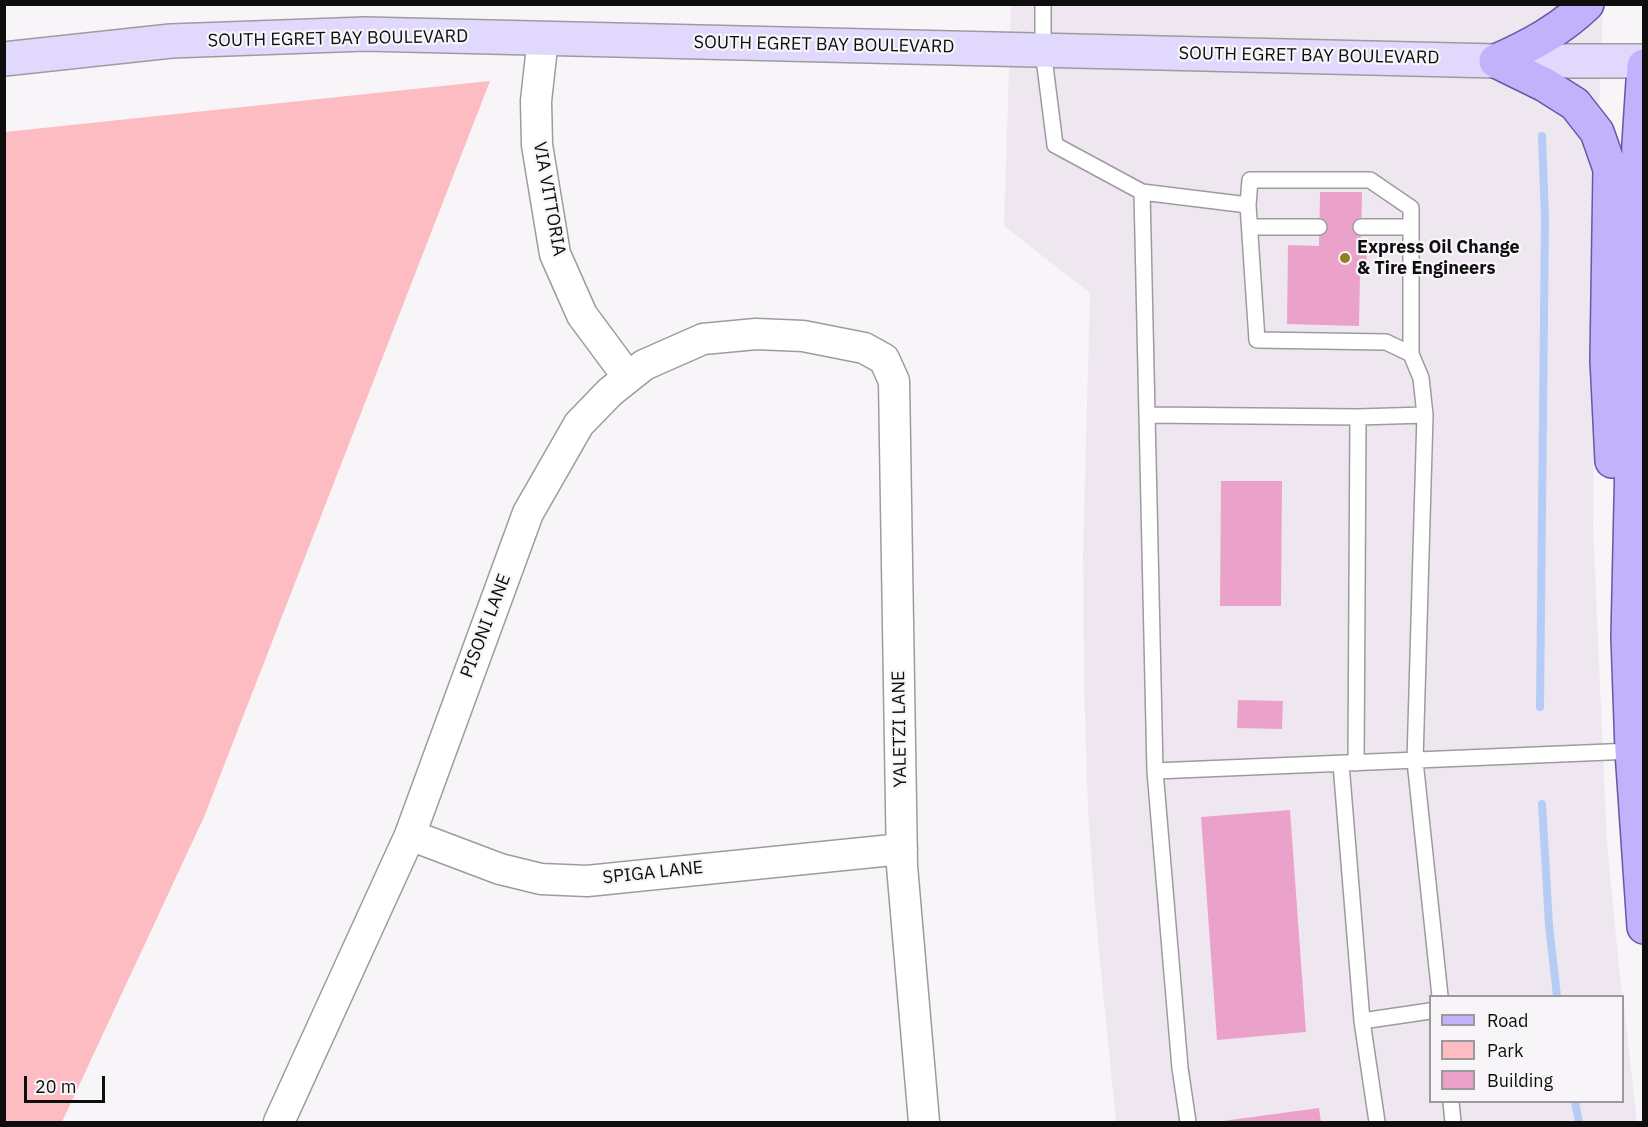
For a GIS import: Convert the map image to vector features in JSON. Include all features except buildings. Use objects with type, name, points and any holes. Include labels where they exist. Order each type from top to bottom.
[{"type":"main road","points":[[1496,61],[1535,44],[1572,20],[1587,4]]},
{"type":"main road","name":"SOUTH EGRET BAY BOULEVARD","points":[[4,59],[194,40],[364,34],[1496,61],[1644,61]]},
{"type":"main road","points":[[1496,61],[1545,85],[1575,104],[1597,132],[1610,169],[1607,360],[1610,454],[1630,523]]},
{"type":"main road","points":[[1644,66],[1639,143],[1628,637],[1632,751],[1644,927]]},
{"type":"street","name":"VIA VITTORIA","points":[[543,38],[536,100],[537,145],[555,254],[582,315],[628,377]]},
{"type":"street","name":"PISONI LANE","points":[[279,1122],[410,835],[528,513],[579,424],[610,392],[644,365],[703,339],[756,334],[803,336],[864,348]]},
{"type":"street","name":"YALETZI LANE","points":[[864,348],[884,359],[894,381],[902,849],[924,1122]]},
{"type":"street","name":"SPIGA LANE","points":[[410,835],[500,869],[541,879],[587,881],[902,849]]},
{"type":"lane","points":[[1043,4],[1043,50],[1055,145],[1142,192],[1248,205]]},
{"type":"lane","points":[[1411,354],[1386,342],[1257,340],[1248,205],[1250,180],[1370,180],[1411,208],[1411,354],[1421,378],[1425,416],[1415,761],[1440,995]]},
{"type":"lane","points":[[1142,192],[1155,771],[1180,1068],[1188,1122]]},
{"type":"lane","points":[[1250,227],[1319,227]]},
{"type":"lane","points":[[1362,227],[1410,227]]},
{"type":"lane","points":[[1148,415],[1425,416]]},
{"type":"lane","points":[[1358,417],[1348,764],[1362,1021],[1377,1122]]},
{"type":"lane","points":[[1155,771],[1632,751]]},
{"type":"lane","points":[[1362,1021],[1429,1011]]},
{"type":"lane","points":[[1451,1103],[1453,1122]]},
{"type":"shaded area","points":[[1011,5],[1603,5],[1596,195],[1593,525],[1607,844],[1622,995],[1429,995],[1429,1103],[1624,1103],[1624,1007],[1637,1122],[1116,1122],[1088,813],[1083,554],[1090,293],[1004,226]]},
{"type":"green space","points":[[490,81],[204,817],[62,1122],[5,1122],[5,132]]},
{"type":"waterway","points":[[1540,707],[1545,219],[1542,136]]},
{"type":"waterway","points":[[1542,804],[1549,925],[1557,995]]},
{"type":"waterway","points":[[1575,1103],[1579,1122]]},
{"type":"place","name":"Express Oil Change & Tire Engineers","points":[[1345,258]]}]
